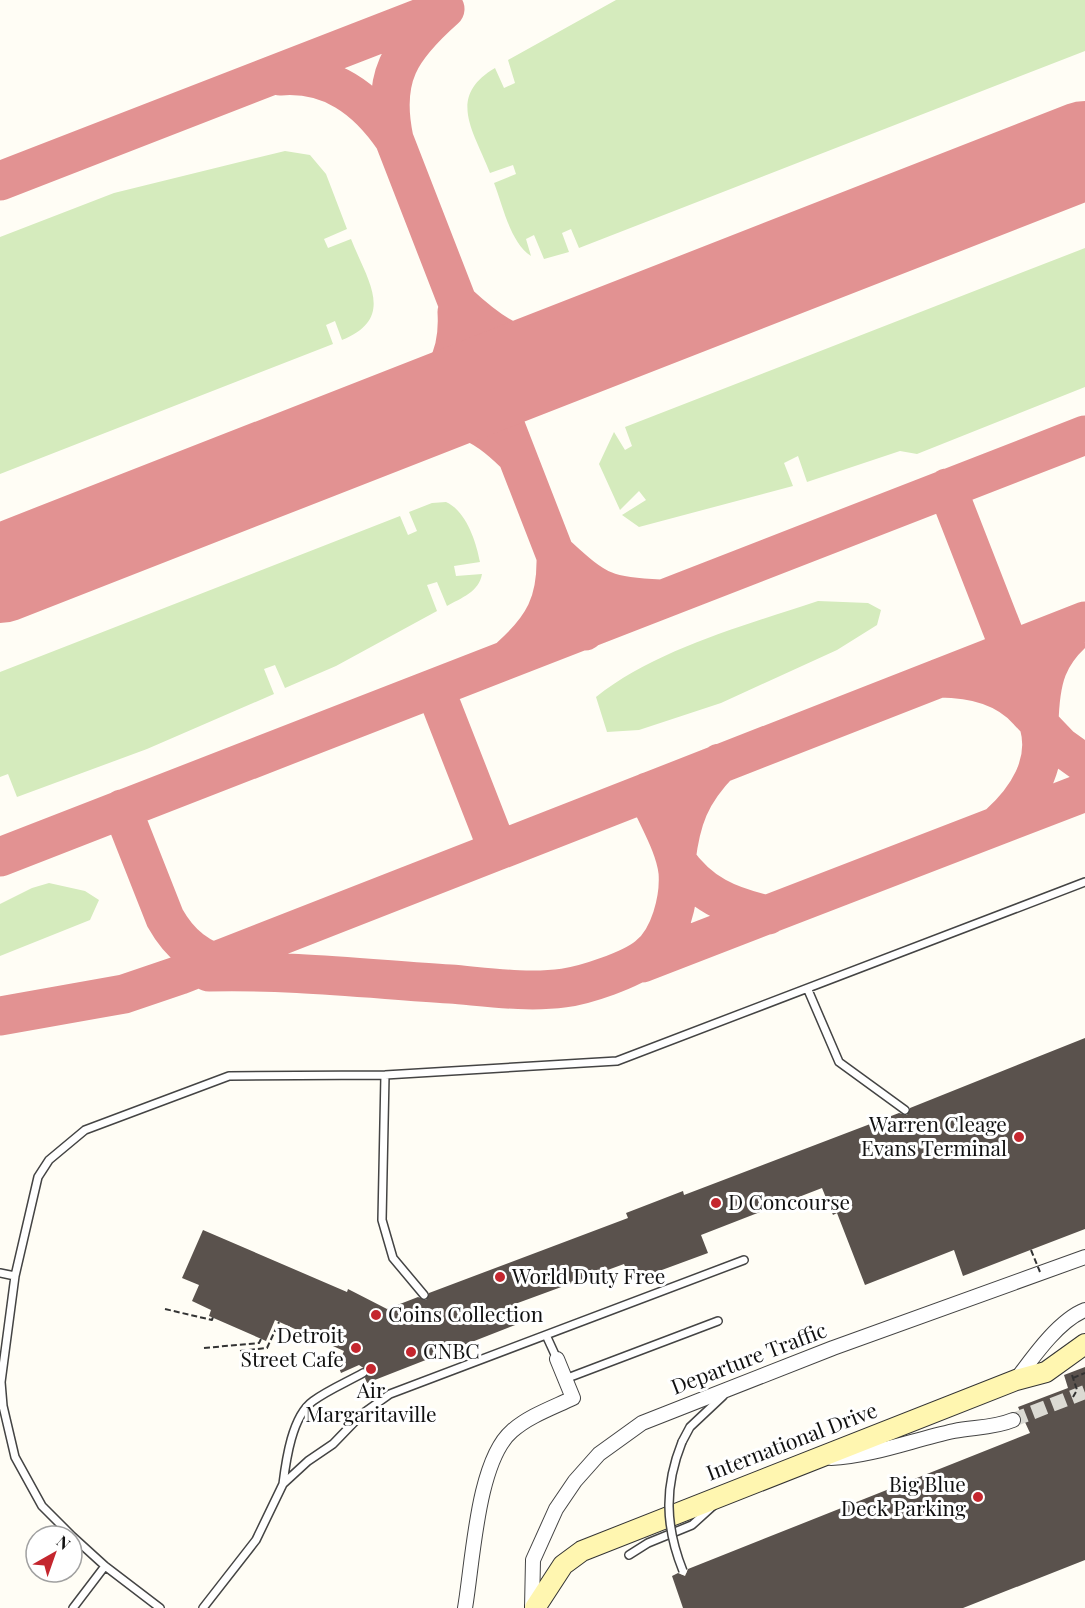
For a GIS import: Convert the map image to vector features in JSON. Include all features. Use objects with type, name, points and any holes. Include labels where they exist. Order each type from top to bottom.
[{"type":"street","name":"Departure Traffic","points":[[534,1608],[533,1560],[556,1509],[575,1481],[599,1454],[642,1423],[1085,1257]]},
{"type":"street","points":[[1016,1380],[1034,1356],[1074,1314],[1085,1310]]},
{"type":"street","name":"International Drive","points":[[534,1608],[559,1570],[582,1551],[1016,1380],[1046,1372],[1085,1344]]},
{"type":"street","points":[[465,1608],[484,1490],[495,1452],[503,1440],[525,1420],[573,1398],[558,1359]]},
{"type":"street","points":[[815,1459],[859,1456],[949,1432],[999,1425],[1013,1420]]},
{"type":"lane","points":[[60,1524],[42,1506],[27,1483],[15,1457],[8,1434],[1,1382],[15,1276],[38,1177],[49,1160],[85,1130],[229,1076],[385,1075],[617,1061],[808,990],[1085,882]]},
{"type":"lane","points":[[808,990],[839,1062],[905,1110]]},
{"type":"lane","points":[[385,1075],[382,1220],[393,1258],[424,1294]]},
{"type":"lane","points":[[284,1484],[308,1461],[333,1444],[362,1414],[390,1394],[744,1260]]},
{"type":"lane","points":[[0,1274],[15,1276]]},
{"type":"lane","points":[[565,1379],[718,1321]]},
{"type":"lane","points":[[546,1335],[558,1359]]},
{"type":"lane","points":[[203,1608],[256,1540],[284,1484],[290,1446],[297,1425],[311,1402],[363,1373]]},
{"type":"lane","points":[[683,1571],[673,1541],[667,1499],[671,1474],[690,1427],[729,1390]]},
{"type":"lane","points":[[629,1555],[648,1543],[692,1525],[729,1492]]},
{"type":"lane","points":[[84,1547],[160,1608]]},
{"type":"lane","points":[[74,1608],[105,1566]]},
{"type":"path","points":[[1031,1250],[1040,1272]]},
{"type":"path","points":[[165,1310],[212,1320],[213,1317]]},
{"type":"path","points":[[240,1351],[267,1348],[279,1322]]},
{"type":"path","points":[[204,1348],[259,1343],[261,1339]]},
{"type":"path","points":[[245,1344],[246,1351]]},
{"type":"path","points":[[1073,1378],[1085,1373]]},
{"type":"path","points":[[1073,1396],[1077,1388]]},
{"type":"green space","points":[[616,0],[1085,0],[1085,51],[579,248],[571,229],[562,233],[569,252],[544,259],[534,235],[526,239],[531,256],[512,233],[494,183],[516,174],[513,165],[490,173],[468,116],[471,91],[480,79],[495,68],[504,88],[515,83],[508,60]]},
{"type":"green space","points":[[285,151],[310,155],[326,174],[347,229],[324,239],[328,248],[351,239],[370,283],[373,309],[369,321],[359,331],[342,340],[335,321],[326,325],[333,344],[0,474],[0,237],[114,193]]},
{"type":"green space","points":[[1085,248],[1085,387],[917,454],[900,451],[807,482],[798,456],[784,463],[793,486],[639,527],[622,515],[646,500],[639,491],[620,510],[599,464],[614,432],[625,450],[632,446],[625,427]]},
{"type":"green space","points":[[446,502],[453,506],[464,519],[473,536],[480,562],[454,566],[456,576],[482,574],[473,590],[463,597],[447,606],[437,582],[427,585],[437,611],[336,666],[285,688],[275,665],[264,669],[274,694],[147,749],[17,797],[8,774],[0,777],[0,672],[400,516],[408,535],[417,531],[409,512],[432,503]]},
{"type":"green space","points":[[818,601],[868,603],[881,610],[877,625],[837,650],[721,703],[639,730],[607,732],[596,697],[620,680],[646,665],[702,640]]},
{"type":"green space","points":[[49,883],[85,891],[99,900],[90,920],[0,956],[0,904],[32,888]]},
{"type":"building","name":"D Concourse","points":[[1085,1038],[1085,1229],[963,1276],[954,1250],[865,1285],[837,1213],[833,1215],[822,1188],[701,1235],[708,1253],[632,1281],[624,1264],[515,1304],[523,1322],[367,1383],[365,1378],[368,1371],[359,1365],[341,1373],[338,1365],[344,1351],[275,1320],[266,1341],[209,1316],[211,1310],[192,1301],[199,1285],[182,1278],[203,1230],[347,1292],[348,1289],[387,1309],[418,1297],[426,1300],[429,1293],[628,1218],[626,1213],[683,1191],[684,1195],[899,1113],[907,1115],[910,1108]]},
{"type":"building","name":"Big Blue Deck Parking","points":[[1085,1367],[1085,1560],[963,1608],[683,1608],[672,1576],[678,1573],[685,1576],[688,1569],[1030,1433],[1018,1407],[1068,1388],[1064,1375]]},
{"type":"taxiway","points":[[445,9],[416,37],[398,66],[390,98],[394,139],[585,631]]},
{"type":"taxiway","points":[[0,181],[433,13]]},
{"type":"taxiway","points":[[280,76],[315,78],[331,83],[359,100],[383,124],[394,139]]},
{"type":"taxiway","points":[[459,304],[486,327],[510,341],[538,348],[573,349]]},
{"type":"taxiway","points":[[404,416],[428,394],[445,371],[455,345],[457,312]]},
{"type":"taxiway","points":[[404,416],[438,415],[465,420],[489,432],[515,454]]},
{"type":"taxiway","points":[[0,857],[1085,435]]},
{"type":"taxiway","points":[[947,488],[1039,724]]},
{"type":"taxiway","points":[[558,556],[583,578],[604,590],[627,596],[660,599]]},
{"type":"taxiway","points":[[510,657],[532,635],[546,613],[554,587],[556,557]]},
{"type":"taxiway","points":[[0,1016],[124,994],[180,975],[1085,621]]},
{"type":"taxiway","points":[[1082,625],[1060,646],[1047,668],[1041,694],[1039,724],[1060,746],[1085,764]]},
{"type":"taxiway","points":[[939,678],[976,682],[998,689],[1019,702],[1038,723],[1042,739],[1041,754],[1033,780],[1018,804],[999,824]]},
{"type":"taxiway","points":[[435,689],[498,850]]},
{"type":"taxiway","points":[[720,763],[701,785],[684,819],[676,860],[695,882],[716,897],[768,915]]},
{"type":"taxiway","points":[[209,972],[299,974],[536,990],[573,986],[620,971],[640,961],[656,949],[668,929],[677,894],[676,862],[647,792]]},
{"type":"taxiway","points":[[642,963],[1085,792]]},
{"type":"taxiway","points":[[122,809],[171,928],[191,950],[229,968]]},
{"type":"runway","points":[[0,574],[1085,150]]},
{"type":"tunnel","points":[[1013,1420],[1085,1392]]},
{"type":"place","name":"Warren Cleage Evans Terminal","points":[[1019,1137]]},
{"type":"place","name":"D Concourse","points":[[716,1203]]},
{"type":"place","name":"World Duty Free","points":[[500,1277]]},
{"type":"place","name":"Coins Collection","points":[[376,1315]]},
{"type":"place","name":"Detroit Street Cafe","points":[[356,1348]]},
{"type":"place","name":"CNBC","points":[[411,1352]]},
{"type":"place","name":"Air Margaritaville","points":[[371,1369]]},
{"type":"place","name":"Big Blue Deck Parking","points":[[978,1497]]}]
